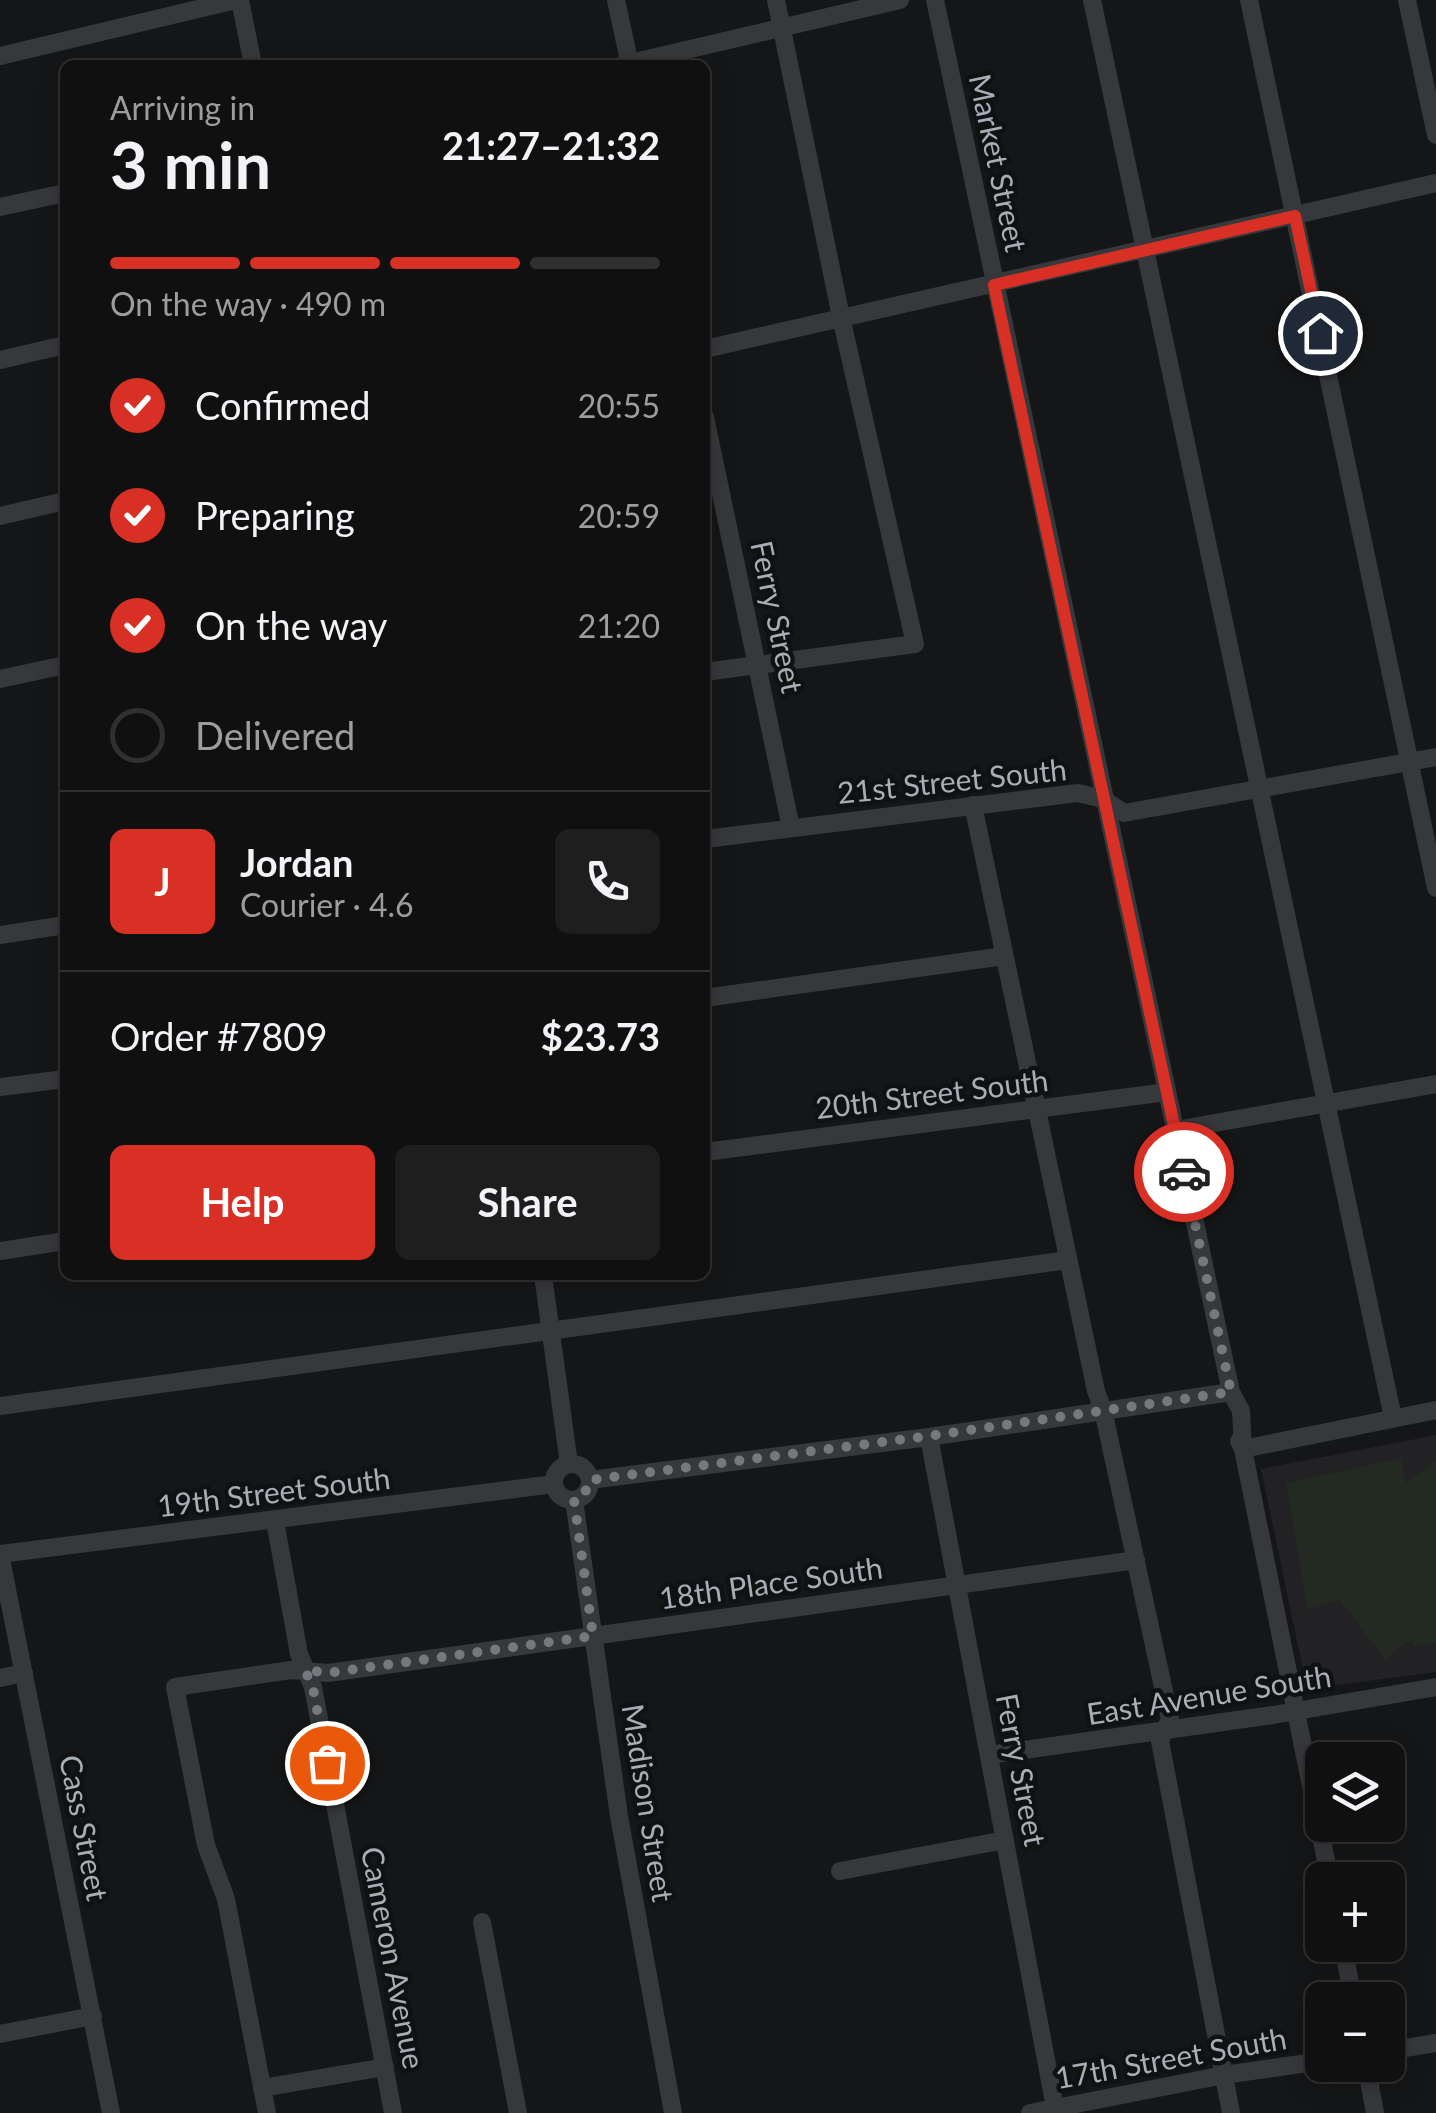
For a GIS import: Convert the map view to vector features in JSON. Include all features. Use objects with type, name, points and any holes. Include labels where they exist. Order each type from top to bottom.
[{"type":"street","points":[[0,56],[238,0],[251,60]]},
{"type":"street","points":[[616,0],[626,60]]},
{"type":"street","points":[[710,671],[915,644],[841,318],[776,0]]},
{"type":"street","points":[[644,60],[900,0]]},
{"type":"street","name":"Market Street","points":[[935,0],[1231,1392],[1228,1409],[1243,1449],[1327,1862]]},
{"type":"street","points":[[1092,0],[1394,1418]]},
{"type":"street","points":[[1249,0],[1436,888]]},
{"type":"street","points":[[1407,0],[1436,135]]},
{"type":"street","points":[[710,348],[1436,184]]},
{"type":"street","points":[[0,207],[60,194]]},
{"type":"street","points":[[0,360],[60,346]]},
{"type":"street","name":"Ferry Street","points":[[710,439],[791,828]]},
{"type":"street","points":[[710,505],[724,502]]},
{"type":"street","points":[[0,516],[60,503]]},
{"type":"street","points":[[0,680],[60,667]]},
{"type":"street","name":"21st Street South","points":[[710,838],[1078,794],[1103,799],[1124,813],[1436,757]]},
{"type":"street","points":[[973,806],[1096,1391],[1170,1719],[1160,1741],[1231,2113]]},
{"type":"street","points":[[0,935],[60,926]]},
{"type":"street","points":[[710,997],[1004,956]]},
{"type":"street","points":[[0,1087],[60,1080]]},
{"type":"street","points":[[1175,1130],[1436,1084]]},
{"type":"street","name":"20th Street South","points":[[710,1151],[1167,1092]]},
{"type":"street","points":[[0,1251],[60,1243]]},
{"type":"street","points":[[0,1406],[1068,1260]]},
{"type":"street","points":[[545,1280],[568,1464]]},
{"type":"street","points":[[590,1480],[1231,1392]]},
{"type":"street","points":[[1243,1449],[1436,1410]]},
{"type":"street","name":"Ferry Street","points":[[929,1436],[1055,2111]]},
{"type":"street","points":[[568,1464],[585,1469],[590,1480],[584,1495],[574,1500],[559,1494],[554,1484],[556,1474],[568,1464]]},
{"type":"street","name":"19th Street South","points":[[0,1554],[554,1484]]},
{"type":"street","name":"Madison Street","points":[[574,1500],[619,1816],[673,2113]]},
{"type":"street","name":"Cameron Avenue","points":[[275,1521],[299,1654],[313,1688],[393,2113]]},
{"type":"street","name":"Cass Street","points":[[0,1554],[111,2113]]},
{"type":"street","name":"18th Place South","points":[[262,2088],[226,1899],[206,1845],[176,1687],[305,1670],[328,1673],[1136,1560]]},
{"type":"street","points":[[0,1678],[24,1673]]},
{"type":"street","name":"East Avenue South","points":[[990,1756],[1436,1687]]},
{"type":"street","points":[[840,1871],[1005,1840]]},
{"type":"street","points":[[482,1922],[518,2113]]},
{"type":"street","points":[[0,2034],[92,2016]]},
{"type":"street","points":[[1405,2049],[1436,2044]]},
{"type":"street","name":"17th Street South","points":[[1030,2113],[1305,2063]]},
{"type":"street","points":[[267,2113],[262,2088],[384,2067]]},
{"type":"street","points":[[1369,2082],[1375,2113]]},
{"type":"shaded area","points":[[1436,1435],[1436,1672],[1307,1689],[1261,1469]]},
{"type":"shaded area","points":[[1401,1458],[1406,1483],[1436,1461],[1436,1643],[1413,1646],[1412,1639],[1385,1659],[1340,1600],[1308,1610],[1286,1483]]},
{"type":"way so far","points":[[327,1763],[313,1688],[305,1670],[328,1673],[593,1636],[574,1500],[584,1495],[590,1480],[1231,1392],[1184,1172]]},
{"type":"route","points":[[1184,1172],[994,285],[1295,216],[1320,333]]}]
